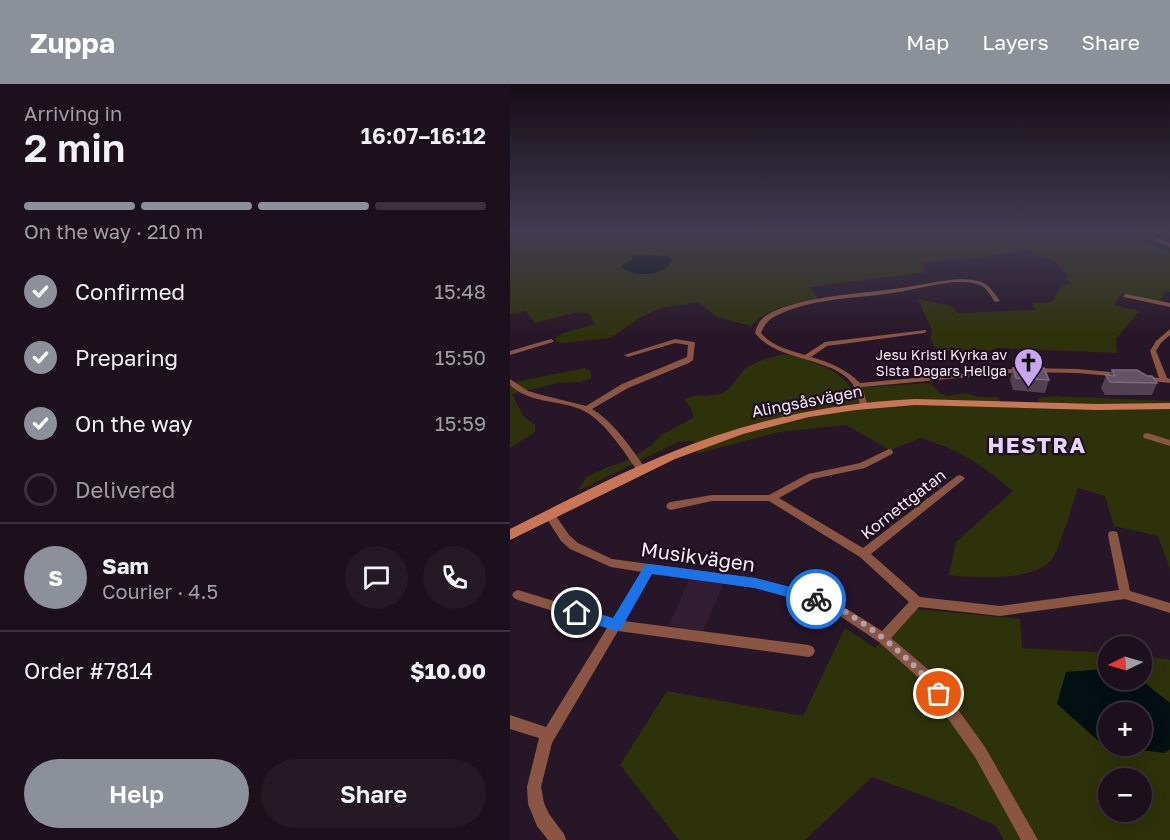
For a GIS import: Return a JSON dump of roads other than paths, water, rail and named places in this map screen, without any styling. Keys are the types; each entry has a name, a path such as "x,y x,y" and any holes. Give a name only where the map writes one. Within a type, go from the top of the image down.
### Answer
{"main road":[{"name":"Alingsåsvägen","path":"510,536 693,447 751,428 815,413 864,406 932,403 1055,407 1170,406"}],"street":[{"path":"864,406 858,385 834,367 765,342 759,336 758,328 774,314 810,302 930,285 976,282 987,287 997,301"},
{"path":"1126,296 1170,305"},
{"path":"806,357 825,344 924,331"},
{"path":"1167,380 1153,351 1158,342 1170,331"},
{"path":"587,408 625,386 686,361 690,358 692,343 687,340 675,341 628,355"},
{"path":"510,353 551,341"},
{"path":"858,385 1023,370 1077,371 1129,376"},
{"path":"1140,377 1167,380"},
{"path":"510,381 515,387 528,392 587,408 624,445 642,471"},
{"path":"1147,436 1170,443"},
{"path":"671,506 712,498 771,498 811,476 862,466 890,452"},
{"name":"Kornettgatan","path":"864,554 960,478"},
{"path":"771,498 864,554 917,602 1000,611 1125,594 1170,608"},
{"name":"Musikvägen","path":"550,516 574,546 611,562 755,583 828,602 883,638 925,675 980,752 1030,840"},
{"path":"1113,535 1125,594"},
{"path":"558,840 543,820 536,804 534,787 548,734 649,569"},
{"path":"518,595 616,625 809,651"},
{"path":"883,638 917,602"},
{"path":"510,722 548,734"}],"place":[{"name":"Jesu Kristi Kyrka av Sista Dagars Heliga","path":"1028,388"}],"district":[{"name":"HESTRA","path":"1037,444"}]}
